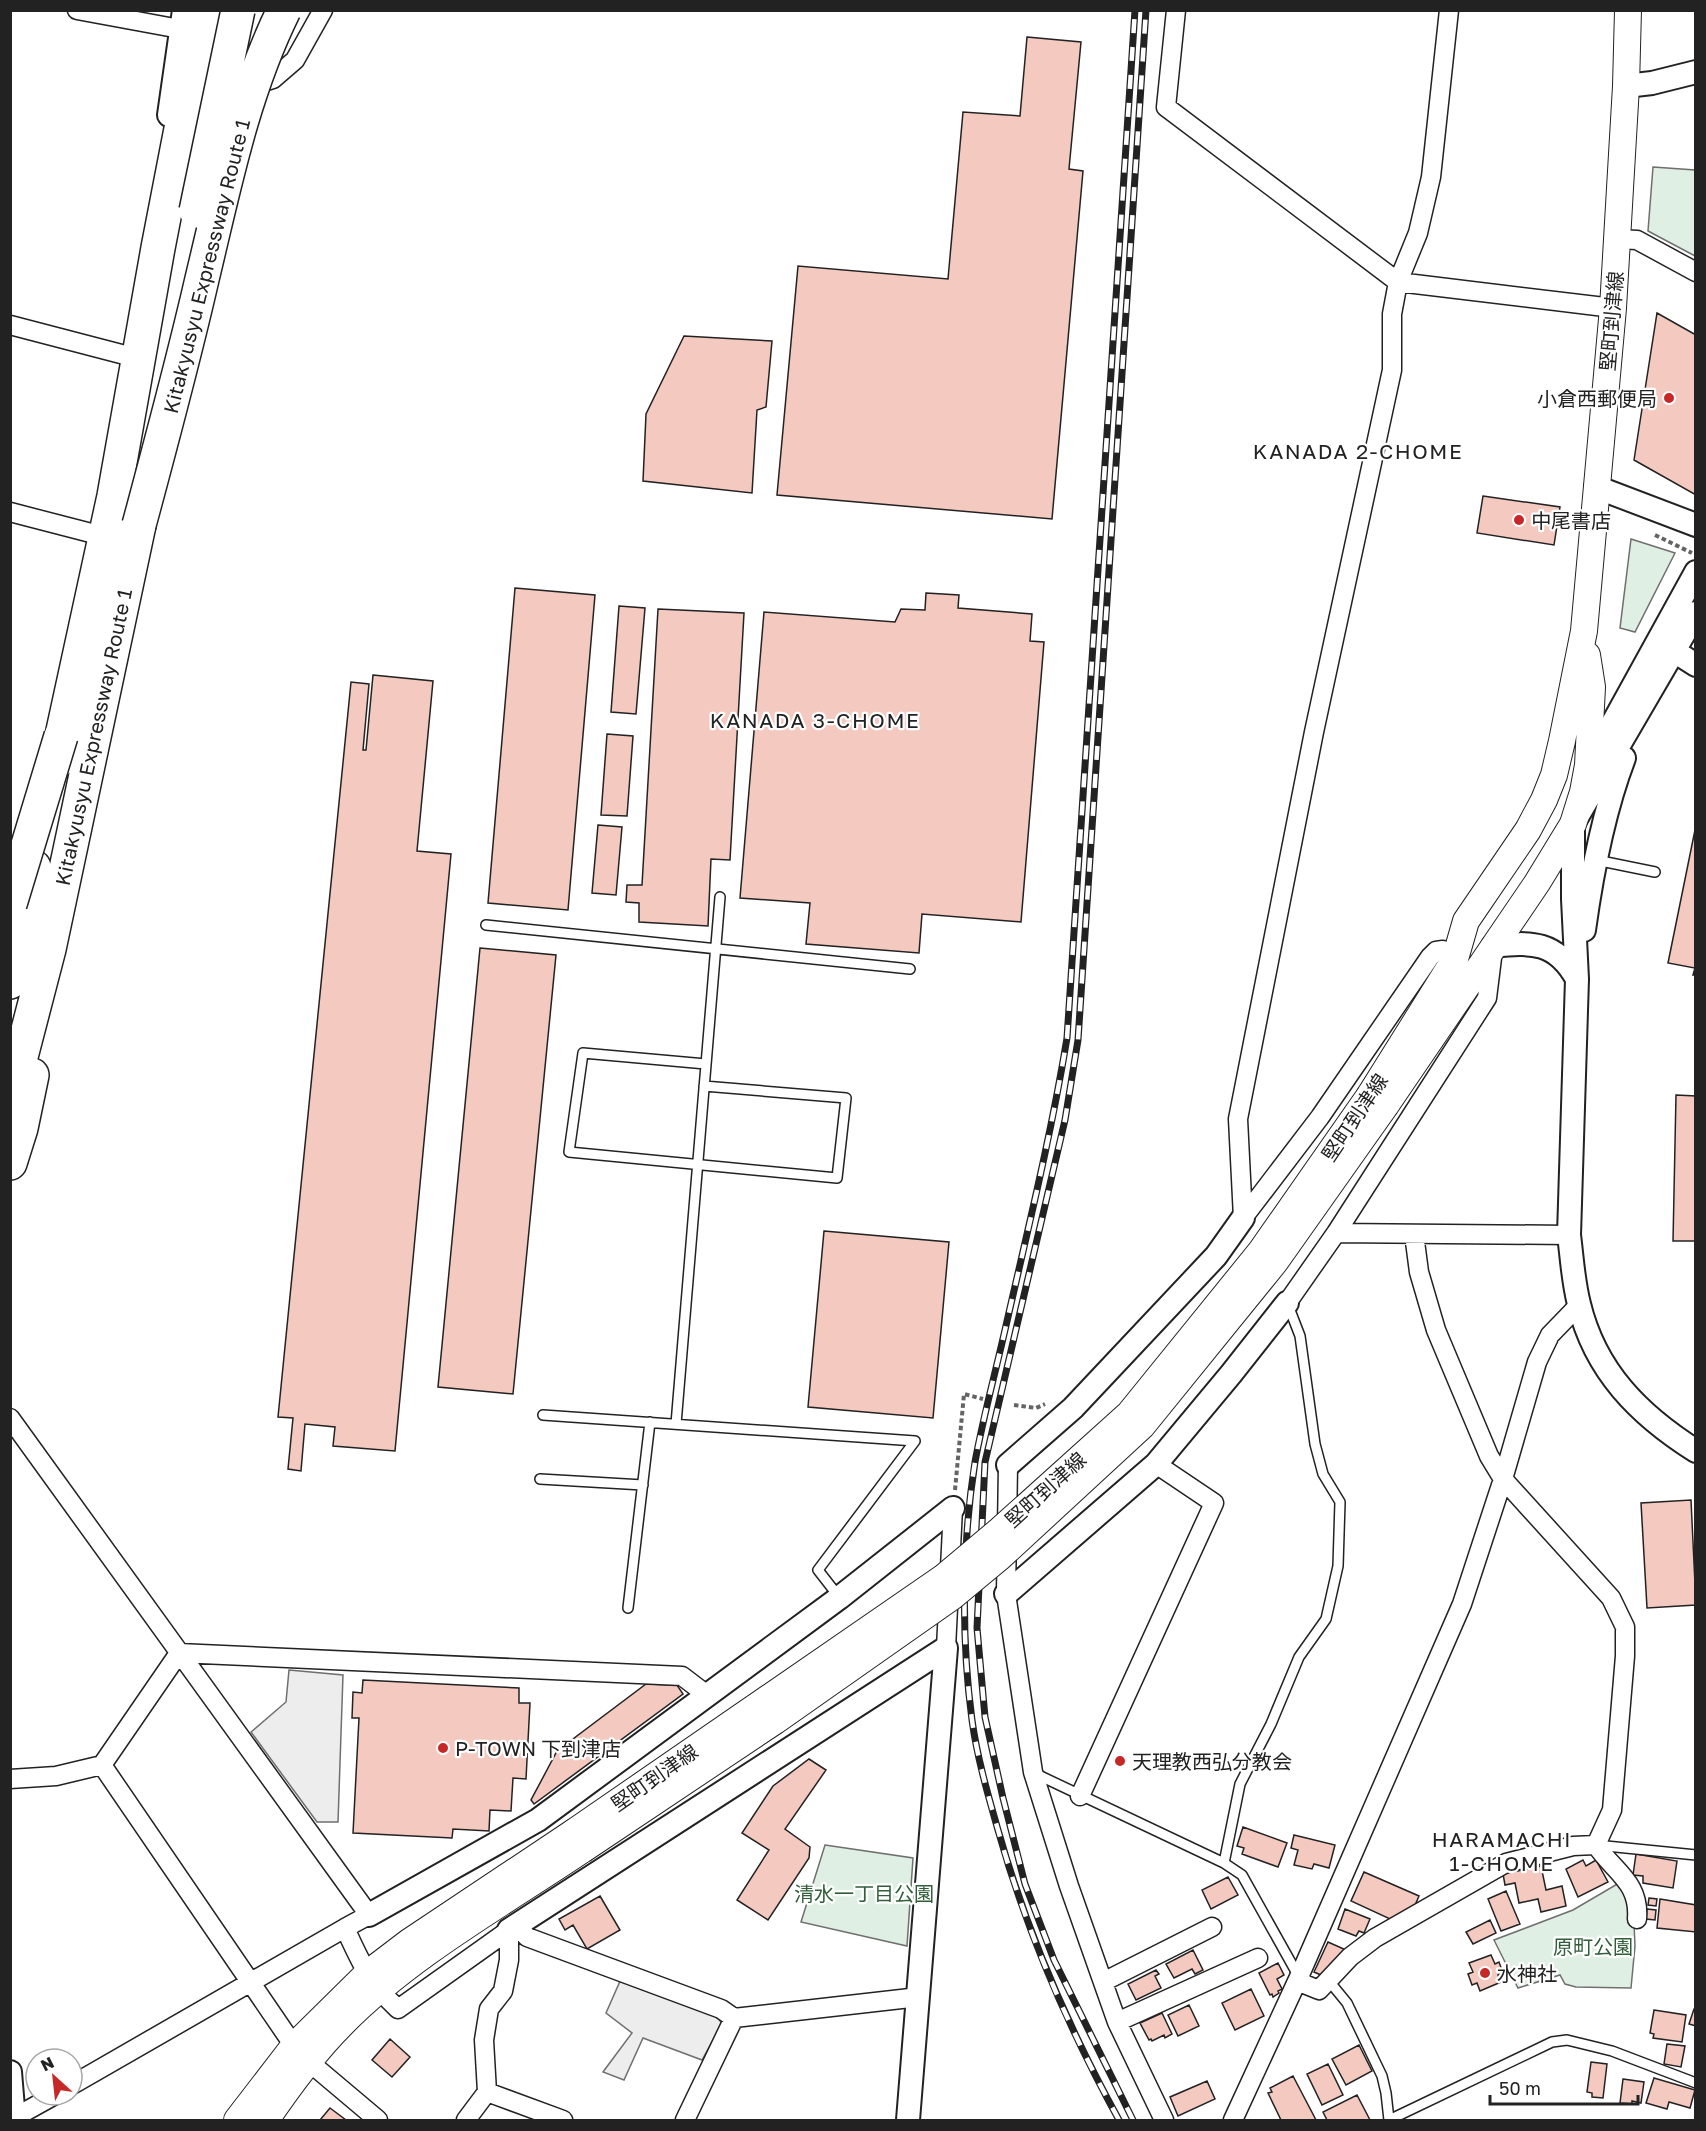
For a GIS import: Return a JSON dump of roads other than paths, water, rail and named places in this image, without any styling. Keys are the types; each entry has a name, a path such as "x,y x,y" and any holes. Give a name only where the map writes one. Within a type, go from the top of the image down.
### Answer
{"highway":[{"name":"Kitakyusyu Expressway Route 1","path":"61,736 114,496 214,88 237,10"},
{"name":"Kitakyusyu Expressway Route 1","path":"49,949 139,525 171,333 237,10"},
{"name":"Kitakyusyu Expressway Route 1","path":"139,525 190,331 236,140 255,77 284,10"},
{"name":"Kitakyusyu Expressway Route 1","path":"114,496 158,248 189,17"},
{"path":"10,904 61,736"},
{"path":"10,982 61,736"},
{"path":"10,1099 49,949"},
{"path":"10,1163 21,1128 39,1040 49,949"}],"main road":[{"name":"堅町到津線","path":"237,2121 372,1982 420,1958 578,1841 775,1720 953,1596 1000,1557 1142,1426 1275,1262 1378,1100 1455,958 1466,921 1528,830 1554,775 1574,689 1584,631 1613,308 1626,86 1628,10"},
{"name":"堅町到津線","path":"1378,1100 1537,883 1580,831 1588,765 1600,728 1584,631"},
{"path":"1574,689 1577,709 1600,728"},
{"path":"1544,835 1560,825 1580,831 1581,793 1574,689"},
{"path":"1455,958 1475,937 1544,835 1581,793 1588,765"},
{"name":"堅町到津線","path":"266,2121 301,2054"}],"street":[{"path":"10,917 92,533 189,17 77,10"},
{"path":"10,1061 26,1008 146,456 256,10"},
{"path":"238,90 273,79 295,60 323,10"},
{"path":"1176,10 1166,107 1398,282 1613,308"},
{"path":"1243,1218 1238,1119 1317,720 1392,370 1392,314 1398,282 1418,233 1431,177 1449,10"},
{"path":"1626,86 1652,83 1695,72"},
{"path":"1617,239 1637,240 1695,273"},
{"path":"10,325 125,355"},
{"path":"1596,487 1695,525"},
{"path":"10,512 92,533"},
{"path":"1600,728 1695,572"},
{"path":"1581,793 1643,705 1695,613"},
{"path":"1674,651 1695,665"},
{"path":"1600,728 1633,716 1643,705"},
{"path":"1577,979 1587,905 1614,784 1643,705"},
{"path":"1580,831 1587,905"},
{"path":"1580,831 1573,899 1577,979 1569,1236 1573,1273 1579,1305 1592,1342 1608,1371 1628,1398 1643,1413 1695,1451"},
{"path":"1006,1594 1156,1464 1287,1303 1336,1233 1487,998 1493,946 1532,944 1552,950 1564,960 1577,979"},
{"path":"1164,2121 1117,2022 1069,1886 1033,1772 1006,1594 1008,1465 1080,1401 1216,1256 1320,1117 1430,957 1436,951 1443,950 1455,958"},
{"path":"1336,1233 1569,1236"},
{"path":"1414,1234 1419,1272 1436,1330 1489,1456 1503,1479 1611,1598 1625,1627 1625,1656 1612,1810 1596,1845"},
{"path":"1233,2121 1299,1977 1462,1604 1538,1362 1550,1335 1579,1305"},
{"path":"10,1418 369,1915"},
{"path":"1080,1796 1214,1503 1156,1464"},
{"path":"84,2078 538,1820 839,1598 953,1508"},
{"path":"908,2121 946,1648 953,1508"},
{"path":"345,1928 372,1982 398,2008 513,1928 946,1648"},
{"path":"179,1653 682,1676 707,1695"},
{"path":"10,1779 56,1776 102,1765 179,1653"},
{"path":"102,1765 301,2054 378,2121"},
{"path":"1596,1845 1632,1888 1636,1898 1637,1919"},
{"path":"1299,1977 1304,1984 1319,1990 1350,1957 1375,1938 1506,1863 1573,1846 1596,1845"},
{"path":"1103,1982 1212,1927"},
{"path":"513,1928 528,1937 721,2009 734,2019 919,1997"},
{"path":"466,2121 487,2092 484,2040 489,2009 503,1991 513,1928"},
{"path":"1117,2022 1257,1958"},
{"path":"685,2121 734,2019"},
{"path":"10,2072 14,2100 12,2119"},
{"path":"487,2092 562,2121"},
{"path":"12,2119 34,2107"}],"lane":[{"path":"1596,860 1655,872"},
{"path":"676,1424 720,897"},
{"path":"486,925 910,969"},
{"path":"704,1086 846,1098 837,1178 569,1152 583,1053 706,1064"},
{"path":"1224,1863 1240,1784 1271,1724 1299,1656 1326,1619 1338,1566 1340,1502 1323,1474 1315,1444 1300,1336 1287,1303"},
{"path":"543,1415 915,1441 818,1570 839,1598"},
{"path":"628,1608 650,1422"},
{"path":"540,1479 643,1485"},
{"path":"1033,1772 1224,1863 1242,1875 1299,1977"},
{"path":"1596,1845 1695,1855"},
{"path":"1329,1981 1347,2002 1382,2076 1389,2121 1552,2042 1567,2040 1612,2051 1695,2083"}],"railway":[{"path":"1119,2120 1050,1979 1009,1868 987,1790 972,1720 966,1657 964,1591 965,1558 975,1462 1054,1111 1067,1038 1135,10"},
{"path":"1133,2120 1054,1960 1025,1884 985,1717 977,1628 985,1462 1065,1120 1078,1040 1146,10"}],"place":[{"name":"小倉西郵便局","path":"1669,398"},
{"name":"中尾書店","path":"1519,520"},
{"name":"P-TOWN 下到津店","path":"443,1748"},
{"name":"天理教西弘分教会","path":"1120,1761"},
{"name":"水神社","path":"1485,1973"}],"district":[{"name":"KANADA 2-CHOME","path":"1358,451"},
{"name":"KANADA 3-CHOME","path":"815,720"},
{"name":"HARAMACHI 1-CHOME","path":"1502,1851"}],"park label":[{"name":"清水一丁目公園","path":"864,1893"},
{"name":"原町公園","path":"1593,1946"}]}
